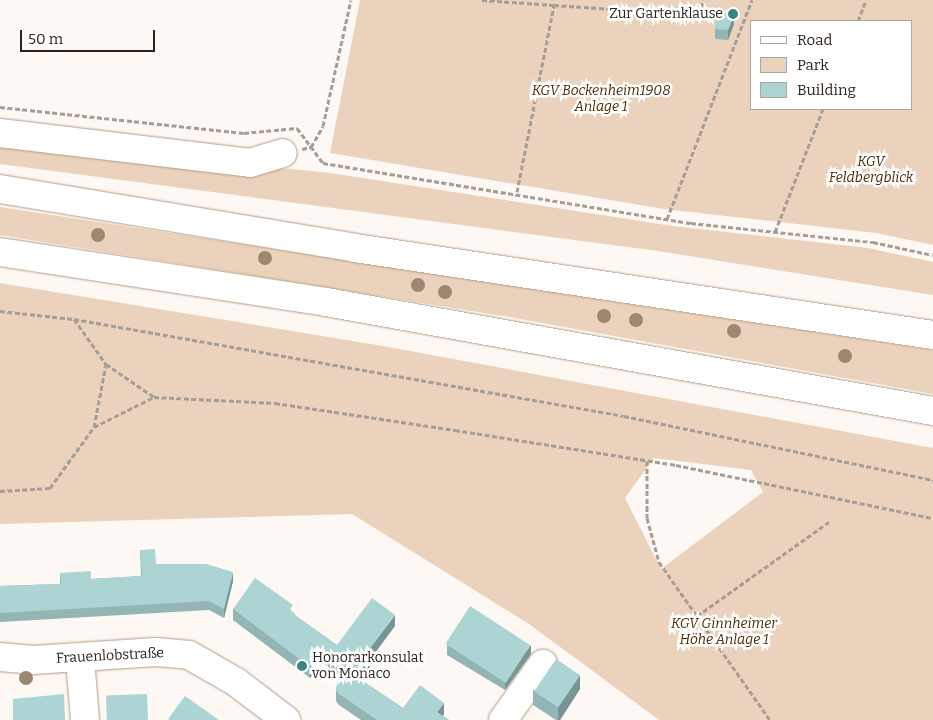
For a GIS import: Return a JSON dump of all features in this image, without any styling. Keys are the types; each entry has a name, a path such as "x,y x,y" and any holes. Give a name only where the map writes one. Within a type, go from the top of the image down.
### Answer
{"main road":[{"path":"0,133 250,163 282,153"},
{"path":"0,189 384,253 933,335"},
{"path":"0,252 346,306 933,411"},
{"name":"Frauenlobstraße","path":"0,657 33,660 80,659 156,652 189,655 236,682 286,720"},
{"path":"80,659 85,720"},
{"name":"Frauenlobstraße","path":"0,669 33,660"},
{"path":"503,720 544,664"}],"path":[{"path":"282,153 311,147 323,126 351,0"},
{"path":"482,0 701,15 703,0"},
{"path":"569,6 570,0"},
{"path":"667,219 752,0"},
{"path":"858,20 866,0"},
{"path":"518,192 554,5"},
{"path":"0,107 244,133 297,128 323,163 518,192 667,219 873,242 933,255"},
{"path":"775,232 823,110"},
{"path":"0,311 74,319 624,416 933,480"},
{"path":"74,319 106,364 154,396 275,403 647,461 933,518"},
{"path":"0,491 50,488 57,484 94,427 106,364"},
{"path":"94,427 154,396"},
{"path":"647,461 647,518 659,562 770,720"},
{"path":"697,616 829,522"}],"green space":[{"name":"KGV Bockenheim1908 Anlage 1","path":"360,0 933,0 933,245 876,233 664,209 330,153"},
{"path":"0,139 330,173 673,226 868,248 933,262 933,295 658,251 0,164"},
{"path":"0,207 933,350 933,394 509,317 0,235"},
{"name":"KGV Ginnheimer Höhe Anlage 1","path":"0,283 383,346 933,448 933,720 659,720 529,624 352,514 0,524","holes":["654,458 751,470 763,492 661,569 625,498"]}],"building":[{"path":"715,12 734,15 728,30 715,29"},
{"path":"155,549 156,564 206,564 233,572 224,609 209,601 0,613 0,586 61,584 60,573 91,571 91,579 142,576 140,550"},
{"path":"255,578 293,605 290,609 296,616 337,645 372,598 395,615 366,654 371,661 354,675 403,708 420,685 444,703 437,712 449,720 377,720 339,694 336,690 341,665 322,651 310,667 233,609"},
{"path":"470,606 530,645 506,683 445,644"},
{"path":"556,659 580,675 558,708 534,691"},
{"path":"64,694 65,720 13,720 13,699"},
{"path":"147,694 148,720 107,720 106,695"},
{"path":"185,696 219,720 168,719"}],"place":[{"name":"Zur Gartenklause","path":"733,14"},
{"name":"Honorarkonsulat von Monaco","path":"302,666"}],"park label":[{"name":"KGV Feldbergblick","path":"871,170"}]}
